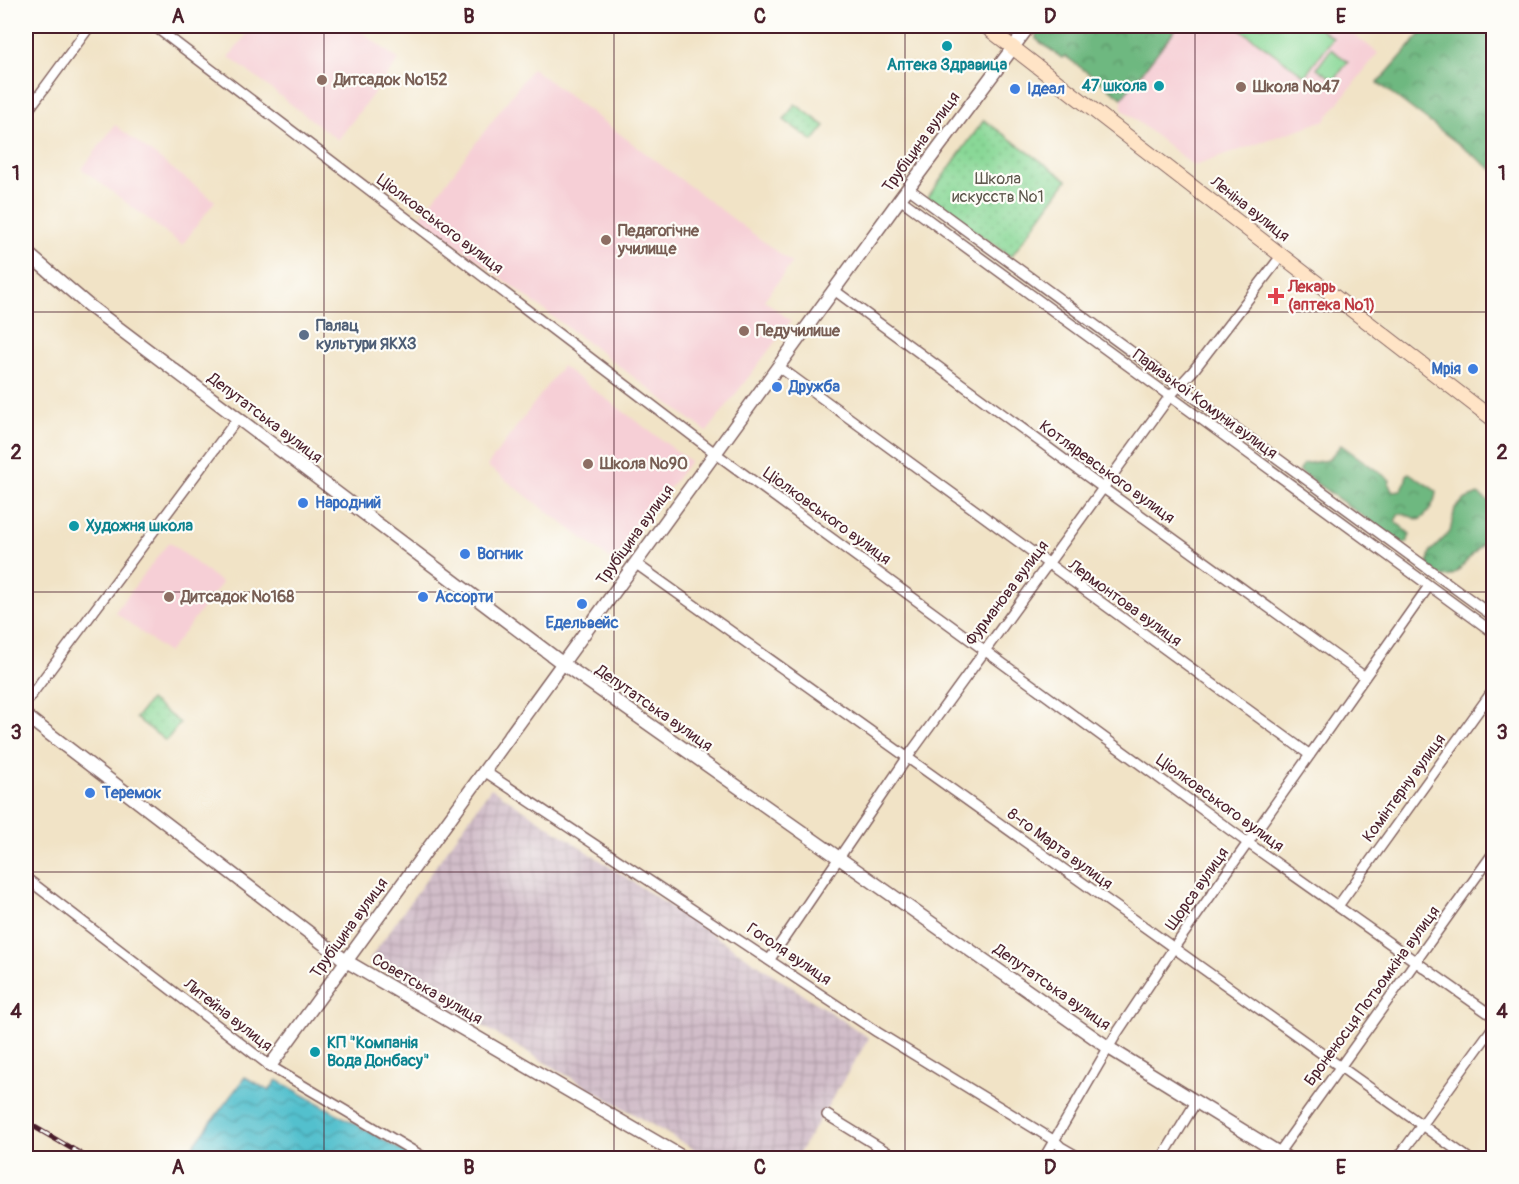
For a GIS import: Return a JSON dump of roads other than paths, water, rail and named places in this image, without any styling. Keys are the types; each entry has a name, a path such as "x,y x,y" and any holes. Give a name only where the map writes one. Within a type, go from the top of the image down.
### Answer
{"main road":[{"name":"Леніна вулиця","path":"986,26 1494,420"}],"street":[{"path":"26,113 90,26"},
{"name":"Ціолковського вулиця","path":"154,26 715,453 1248,843 1494,1017"},
{"name":"Трубіцина вулиця","path":"270,1066 778,366 1029,26"},
{"name":"Паризької Комуни вулиця","path":"908,188 1494,617"},
{"name":"Паризької Комуни вулиця","path":"900,199 1494,633"},
{"name":"Депутатська вулиця","path":"26,252 88,304 562,663 1109,1048 1280,1157"},
{"name":"Фурманова вулиця","path":"770,959 984,649 1170,396 1193,371 1282,255"},
{"name":"Котляревського вулиця","path":"834,290 1365,677"},
{"name":"Лермонтова вулиця","path":"778,366 1047,565 1310,755"},
{"path":"26,702 238,418"},
{"name":"8-го Марта вулиця","path":"635,563 1468,1158"},
{"name":"Щорса вулиця","path":"1044,1158 1109,1048 1173,949 1429,586"},
{"name":"Комінтерну вулиця","path":"1338,906 1494,689"},
{"name":"Советська вулиця","path":"26,716 345,961 684,1158"},
{"name":"Гоголя вулиця","path":"484,771 877,1032 1080,1158"},
{"name":"Броненосця Потьомкіна вулиця","path":"1280,1157 1340,1067 1494,852"},
{"name":"Литейна вулиця","path":"26,878 270,1066 425,1158"},
{"path":"1398,1158 1494,1026"},
{"path":"1162,1158 1196,1102"},
{"path":"827,1115 897,1158"}],"water":[{"path":"245,1077 269,1091 277,1080 416,1158 184,1158"}],"railway":[{"path":"26,1122 88,1158"}],"place":[{"name":"Аптека Здравица","path":"947,46"},
{"name":"Дитсадок №152","path":"322,80"},
{"name":"47 школа","path":"1159,86"},
{"name":"Школа №47","path":"1241,87"},
{"name":"Ідеал","path":"1015,89"},
{"name":"Педагогічне училище","path":"606,240"},
{"name":"Лекарь (аптека №1)","path":"1276,296"},
{"name":"Педучилише","path":"744,331"},
{"name":"Палац культури ЯКХЗ","path":"304,335"},
{"name":"Мрія","path":"1473,369"},
{"name":"Дружба","path":"777,387"},
{"name":"Школа №90","path":"588,464"},
{"name":"Народний","path":"303,503"},
{"name":"Художня школа","path":"74,526"},
{"name":"Вогник","path":"465,554"},
{"name":"Дитсадок №168","path":"169,597"},
{"name":"Ассорти","path":"423,597"},
{"name":"Едельвейс","path":"582,604"},
{"name":"Теремок","path":"90,793"},
{"name":"КП \"Компанія Вода Донбасу\"","path":"315,1052"}],"park label":[{"name":"Школа искусств №1","path":"998,188"}]}
